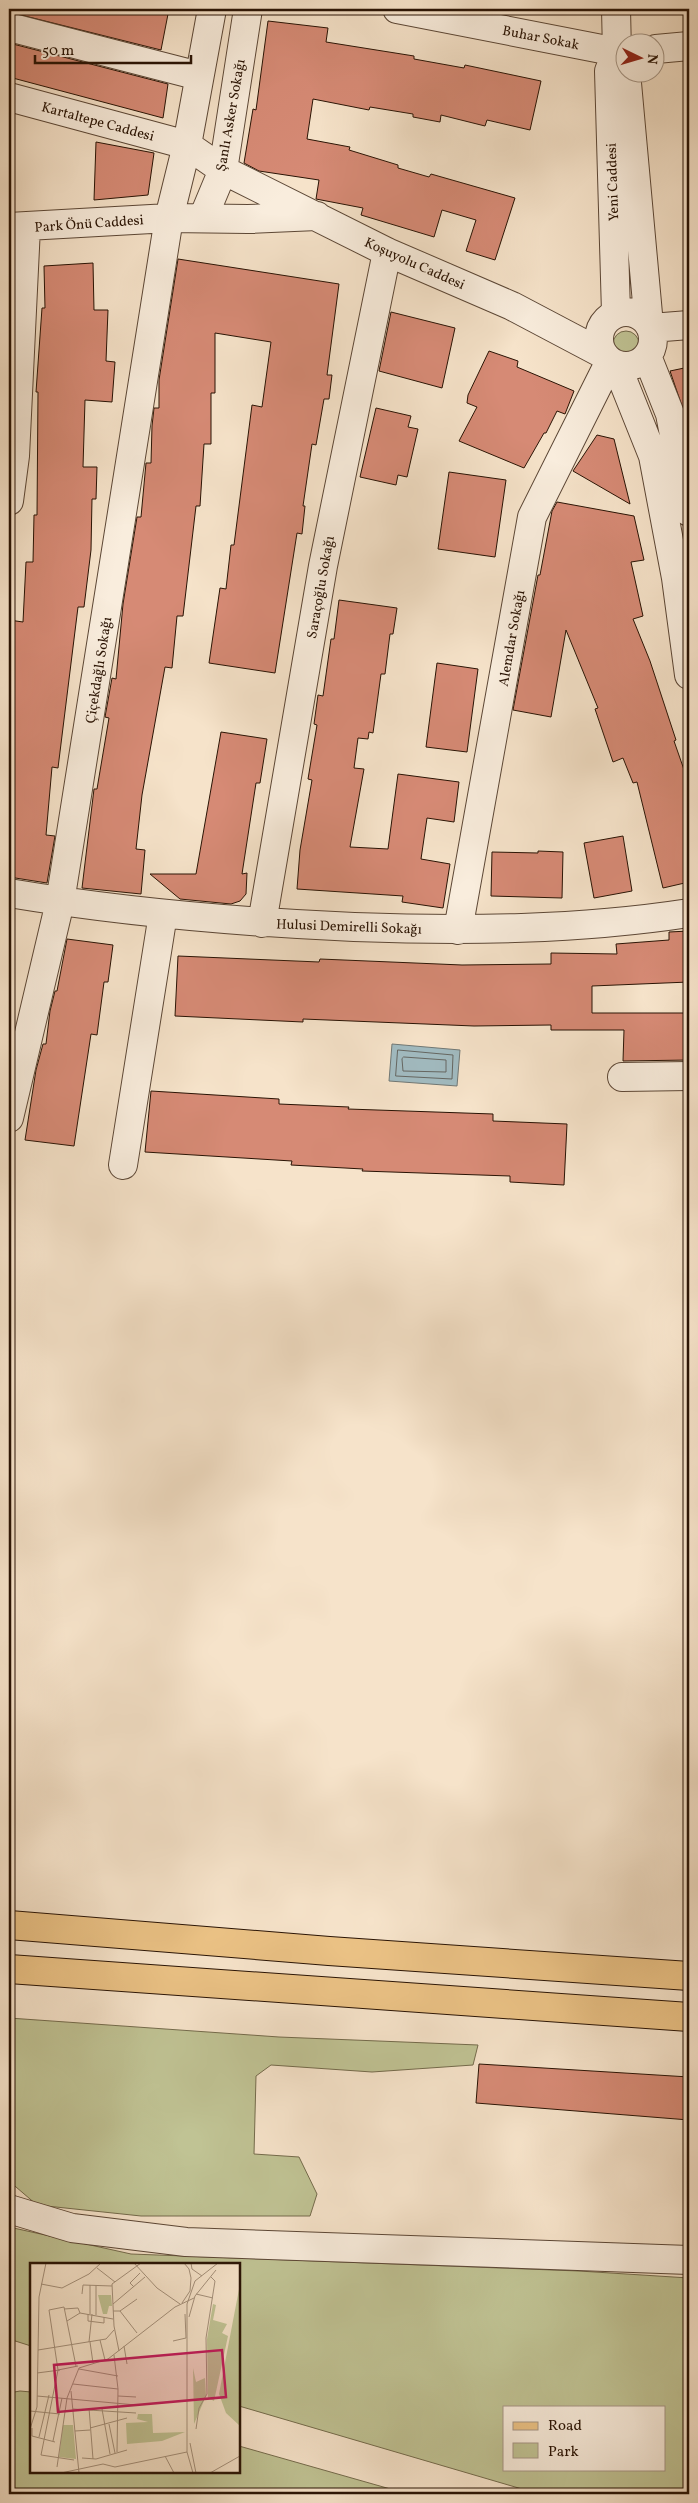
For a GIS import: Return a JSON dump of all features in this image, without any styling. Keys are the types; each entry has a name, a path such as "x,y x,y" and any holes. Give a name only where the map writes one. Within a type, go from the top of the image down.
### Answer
{"main road":[{"path":"9,1925 329,1951 689,1976"},
{"path":"9,1969 689,2017"}],"street":[{"path":"212,9 187,146 169,218 248,220 319,216"},
{"name":"Şanlı Asker Sokağı","path":"203,218 223,170 248,9"},
{"name":"Buhar Sokak","path":"397,9 616,60"},
{"name":"Yeni Caddesi","path":"616,9 619,32"},
{"path":"9,28 199,76"},
{"path":"666,48 689,46"},
{"name":"Yeni Caddesi","path":"609,345 609,71 616,66"},
{"name":"Yeni Caddesi","path":"625,82 652,347 647,356"},
{"name":"Kartaltepe Caddesi","path":"9,97 187,146"},
{"name":"Koşuyolu Caddesi","path":"187,146 223,170 319,216 387,252 512,306 609,345 629,311 638,314 650,327"},
{"name":"Park Önü Caddesi","path":"18,227 169,218"},
{"name":"Çiçekdağlı Sokağı","path":"9,1118 60,902 169,218"},
{"path":"9,501 12,456 18,227"},
{"name":"Saraçoğlu Sokağı","path":"262,923 323,566 387,252"},
{"path":"650,327 689,325"},
{"path":"609,345 631,366 647,356 670,414 689,512"},
{"path":"609,345 653,456 683,576 689,675"},
{"name":"Alemdar Sokağı","path":"458,930 532,517 609,345"},
{"name":"Hulusi Demirelli Sokağı","path":"9,893 60,902 262,923 458,930 634,921 689,913"},
{"path":"123,1164 163,914"},
{"path":"622,1077 689,1076"},
{"path":"9,2209 72,2228 186,2242 689,2260"}],"green space":[{"path":"626,331 635,335 639,344 635,353 626,357 617,353 613,344 617,335"},
{"path":"9,2018 279,2037 478,2045 473,2065 372,2072 271,2065 256,2076 254,2154 299,2157 317,2194 310,2216 141,2216 37,2205 9,2181"},
{"path":"9,2227 131,2254 579,2271 689,2278 689,2494 539,2494 240,2406 240,2263 30,2263 30,2346 9,2339"},
{"path":"30,2392 30,2473 240,2473 240,2446 408,2494 9,2494 9,2393"}],"water":[{"path":"392,1044 460,1050 457,1086 389,1081"}],"building":[{"path":"9,9 169,9 161,50 9,12"},
{"path":"268,21 328,28 326,42 414,56 414,59 464,68 465,65 541,81 530,130 487,120 485,126 441,115 440,122 413,117 413,114 370,107 369,110 313,99 307,139 350,147 349,150 398,165 398,168 429,177 431,174 515,198 495,260 466,251 476,220 442,210 434,237 361,215 363,208 316,199 319,180 259,171 244,163 253,109 256,110"},
{"path":"9,43 168,84 163,118 9,77"},
{"path":"96,142 154,153 148,195 94,200"},
{"path":"178,259 339,284 327,375 332,375 329,399 324,399 316,445 312,444 303,506 305,506 302,534 297,533 275,673 209,663 220,588 226,589 231,545 234,545 252,405 262,407 271,342 215,333 215,393 211,393 211,444 204,444 200,506 196,506 183,616 177,616 172,668 165,667 142,795 136,849 145,850 141,894 82,888 94,789 97,789 109,718 105,717 112,678 116,679 123,604 137,517 141,517 146,463 151,463 154,408 159,408 159,380"},
{"path":"93,263 94,310 108,310 106,361 115,362 112,402 85,400 83,467 97,467 96,499 92,499 91,550 84,607 78,607 58,768 52,767 46,835 55,836 47,883 9,877 9,620 23,622 26,562 33,562 34,515 37,515 38,392 36,392 42,308 45,308 44,266"},
{"path":"391,312 455,328 442,388 379,371"},
{"path":"489,351 518,361 517,367 574,391 565,414 557,411 546,433 544,433 524,468 459,441 477,407 467,403 468,395"},
{"path":"689,367 689,421 687,421 670,371"},
{"path":"376,408 411,416 408,427 418,429 407,477 398,475 396,485 360,477"},
{"path":"597,435 614,439 630,504 573,471"},
{"path":"449,472 506,480 495,557 438,549"},
{"path":"557,502 634,516 644,560 631,562 643,616 633,619 650,661 689,784 689,882 663,888 637,782 633,783 623,758 613,762 595,709 598,708 566,630 551,717 513,710 538,575 540,575 552,511"},
{"path":"339,600 397,608 393,634 390,634 385,674 381,674 373,733 369,732 368,739 358,738 354,768 364,769 350,847 388,849 398,774 459,782 454,822 427,818 421,859 450,864 443,908 402,902 403,896 297,889 300,850 312,780 308,779 317,725 314,724 318,695 323,696"},
{"path":"437,663 478,669 467,752 426,747"},
{"path":"221,732 267,739 260,783 256,783 242,874 247,873 246,894 240,901 231,904 180,899 150,874 196,874"},
{"path":"623,836 632,891 594,898 584,843"},
{"path":"538,851 563,852 562,898 491,896 492,852 538,853"},
{"path":"689,931 689,982 592,986 592,1013 689,1013 689,1060 623,1061 624,1030 551,1030 551,1025 474,1026 303,1019 303,1022 175,1016 178,956 319,962 320,959 462,965 551,964 551,953 617,954 616,944 669,940 669,932"},
{"path":"67,939 113,945 108,982 104,982 97,1035 91,1034 74,1146 25,1140 36,1070 43,1044 46,1044 50,1011 55,991 57,991"},
{"path":"151,1091 279,1099 279,1104 349,1107 348,1109 493,1114 493,1121 567,1124 564,1185 510,1182 510,1176 362,1171 363,1169 291,1165 292,1161 145,1152"},
{"path":"479,2064 689,2077 689,2120 476,2103"}]}
